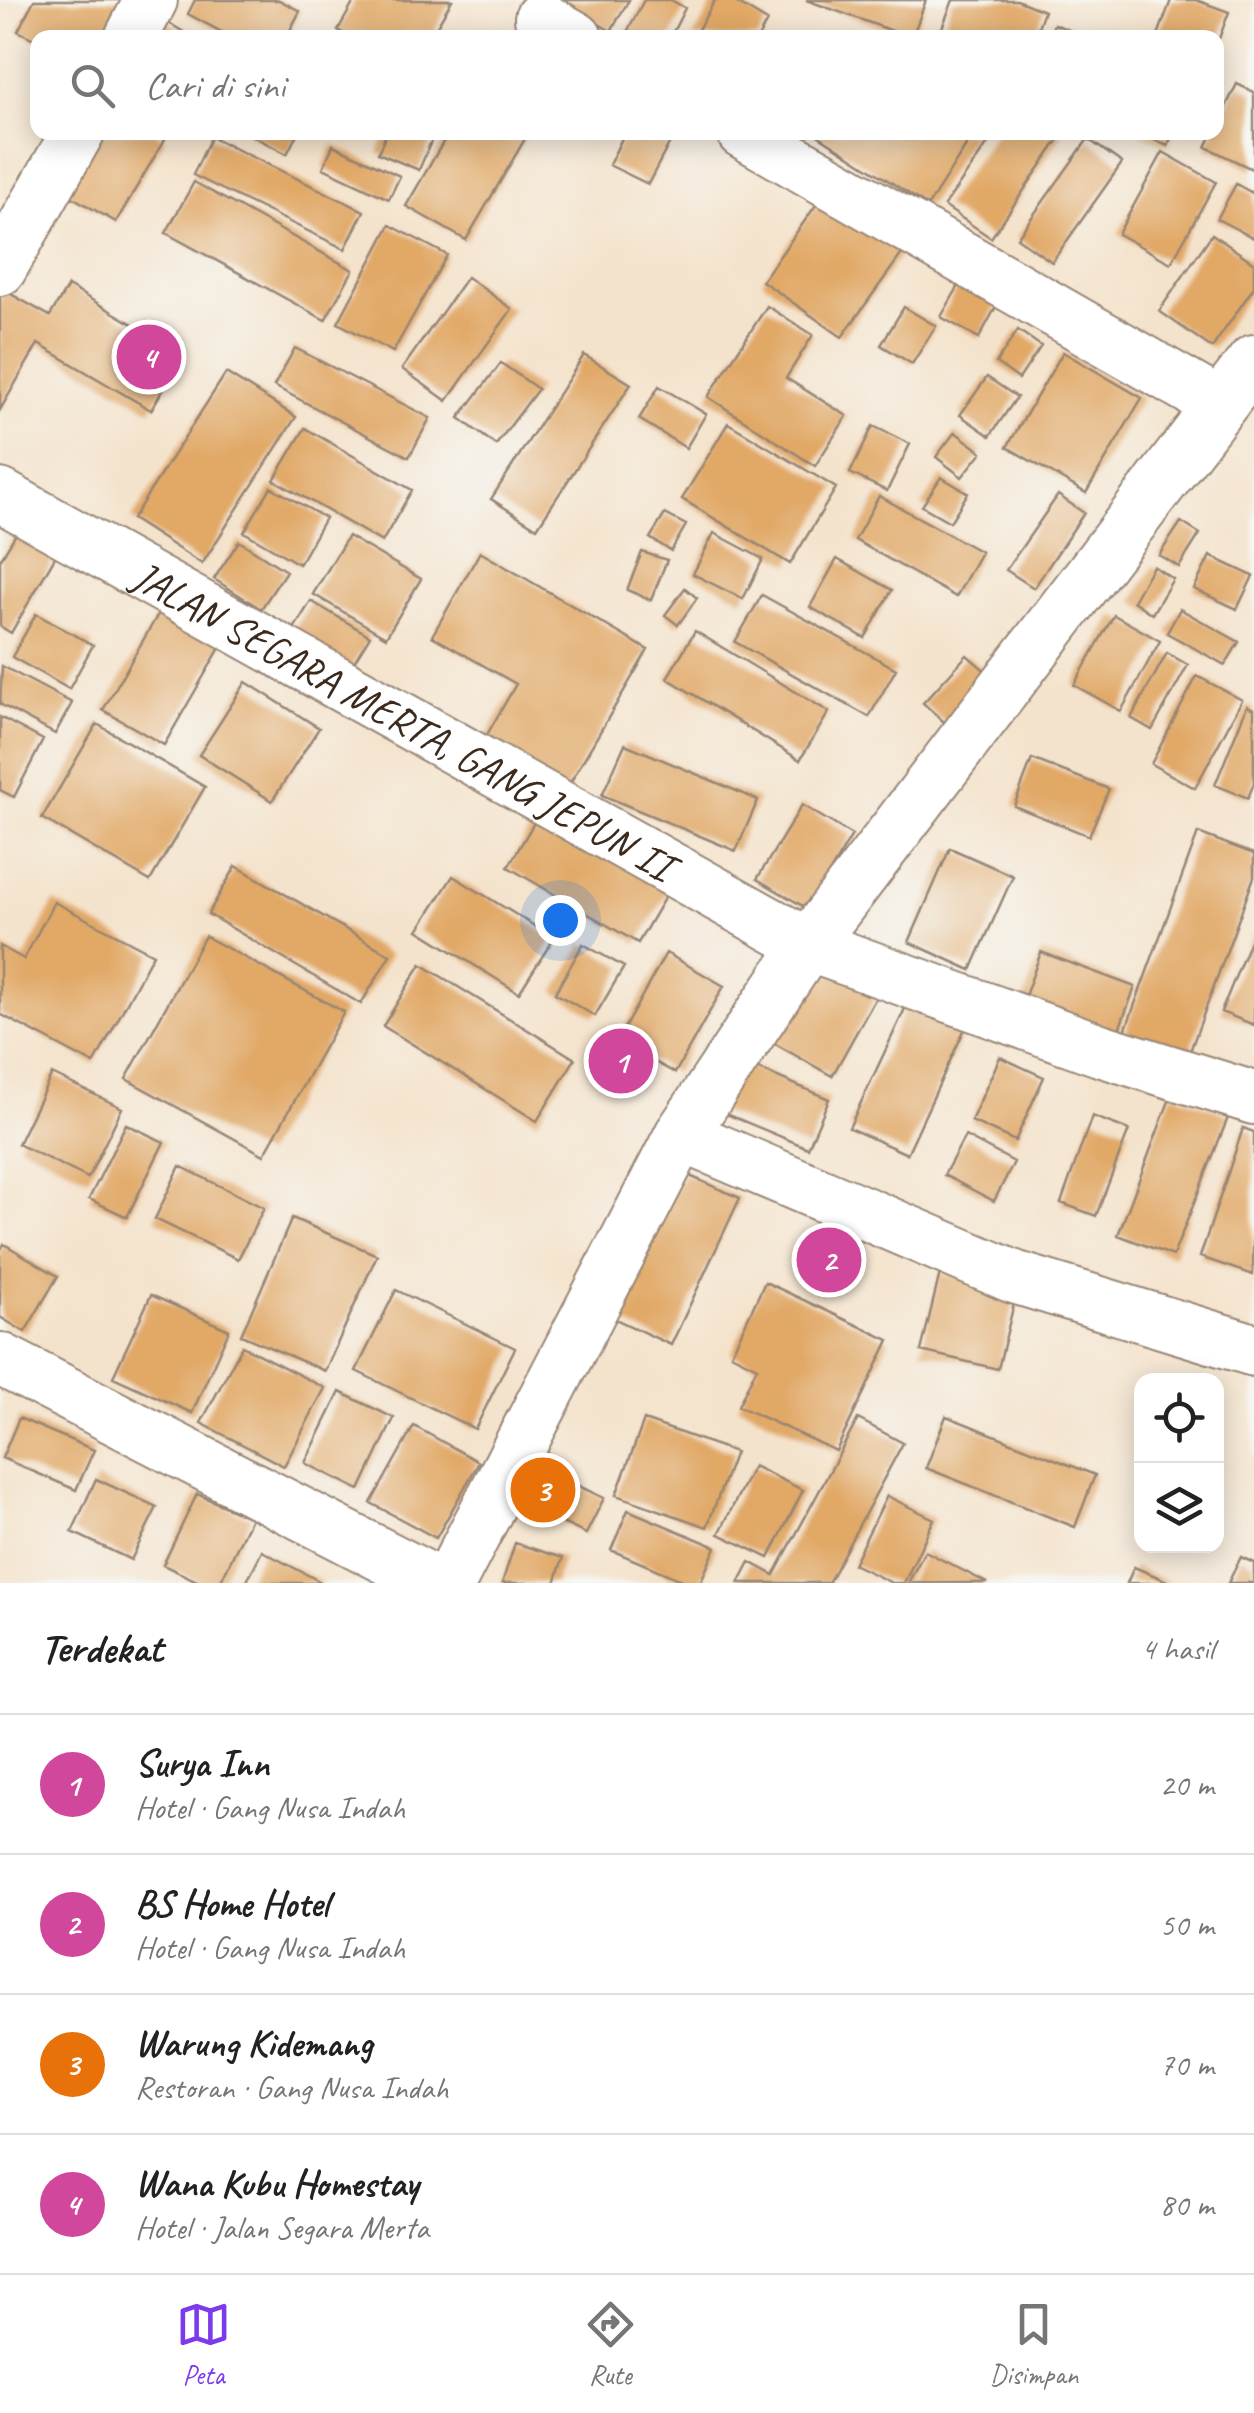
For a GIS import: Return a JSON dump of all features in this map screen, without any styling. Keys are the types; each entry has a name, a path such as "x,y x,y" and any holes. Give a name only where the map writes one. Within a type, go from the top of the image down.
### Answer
{"street":[{"path":"135,30 151,0"},
{"path":"0,269 73,140"},
{"path":"757,140 1220,405"},
{"path":"450,1583 680,1135 808,945 1254,362"},
{"name":"JALAN SEGARA MERTA, GANG JEPUN II","path":"0,495 808,945 1100,1050 1254,1098"},
{"path":"680,1135 1014,1277 1254,1350"},
{"path":"0,1359 436,1583"}],"building":[{"path":"34,0 124,0 109,30 30,30 30,37 18,31"},
{"path":"195,0 279,0 300,11 290,30 218,30 188,14"},
{"path":"355,0 452,0 435,30 338,30"},
{"path":"557,0 629,0 609,30"},
{"path":"644,0 671,0 685,8 674,30 628,30"},
{"path":"715,0 732,0 767,21 762,30 698,30"},
{"path":"806,0 926,0 915,30 890,30"},
{"path":"953,0 1017,0 1044,11 1037,30 941,30"},
{"path":"1171,0 1196,0 1229,12 1222,30 1160,30"},
{"path":"155,15 180,30 147,30"},
{"path":"1237,84 1254,92 1254,170 1206,147 1209,140 1224,140 1224,110"},
{"path":"89,140 164,140 116,222 60,190"},
{"path":"210,140 217,140 364,211 345,249 193,175"},
{"path":"260,140 294,140 287,154"},
{"path":"384,140 432,140 419,170 378,153"},
{"path":"444,140 524,140 466,240 406,206"},
{"path":"621,140 671,140 648,184 609,165"},
{"path":"825,140 970,140 928,206"},
{"path":"990,140 1058,140 991,238 944,206"},
{"path":"1087,140 1122,163 1052,262 1017,238"},
{"path":"333,145 400,176 389,199 323,168"},
{"path":"1163,152 1216,182 1171,263 1118,234"},
{"path":"194,182 353,270 325,320 166,233"},
{"path":"1236,184 1254,194 1254,238 1217,219"},
{"path":"826,191 906,248 842,337 762,281"},
{"path":"390,225 447,255 393,352 338,323"},
{"path":"1212,234 1254,263 1254,287 1212,348 1159,311"},
{"path":"467,277 512,309 447,401 402,369"},
{"path":"961,282 998,303 979,338 941,317"},
{"path":"68,286 184,354 151,410 38,344 0,410 0,288 50,316"},
{"path":"767,306 813,335 786,378 847,416 815,466 708,397"},
{"path":"904,307 936,326 912,364 881,345"},
{"path":"1018,330 1041,346 1019,379 996,363"},
{"path":"295,348 430,418 409,457 274,386"},
{"path":"1063,352 1142,398 1086,493 1007,447"},
{"path":"584,355 631,384 537,528 491,499"},
{"path":"501,363 538,389 496,445 459,418"},
{"path":"226,373 296,417 202,564 132,519"},
{"path":"987,377 1017,397 990,436 960,415"},
{"path":"659,386 706,414 686,448 639,419"},
{"path":"728,423 836,488 790,564 682,499"},
{"path":"873,426 910,444 887,491 850,473"},
{"path":"305,428 412,490 382,542 274,480"},
{"path":"955,432 982,452 962,477 936,457"},
{"path":"941,477 968,493 950,522 922,506"},
{"path":"271,487 325,518 299,564 244,532"},
{"path":"1058,495 1084,513 1034,588 1006,570"},
{"path":"879,496 981,552 956,597 855,540"},
{"path":"665,514 686,525 671,551 650,538"},
{"path":"1181,522 1200,534 1179,567 1159,555"},
{"path":"20,527 59,550 11,633 0,626 0,560"},
{"path":"714,533 763,559 743,599 693,574"},
{"path":"348,536 421,579 386,637 313,594"},
{"path":"239,541 286,571 261,609 214,579"},
{"path":"480,552 648,650 563,795 480,747 516,684 432,636"},
{"path":"642,552 667,560 651,600 627,590"},
{"path":"1210,556 1253,576 1237,609 1194,589"},
{"path":"837,559 892,590 865,638 810,607"},
{"path":"1153,566 1173,579 1152,614 1133,601"},
{"path":"685,588 697,598 678,625 665,615"},
{"path":"762,595 896,669 869,717 735,642"},
{"path":"311,601 370,636 346,675 287,640"},
{"path":"164,604 225,639 164,745 103,710"},
{"path":"1180,609 1239,642 1225,665 1167,633"},
{"path":"36,614 93,645 69,689 12,657"},
{"path":"1114,615 1160,641 1121,711 1074,685"},
{"path":"695,631 829,712 800,760 667,678"},
{"path":"1167,653 1188,665 1152,730 1131,718"},
{"path":"967,655 989,674 945,723 923,703"},
{"path":"2,666 72,703 55,734 0,704"},
{"path":"1197,676 1242,700 1195,788 1151,764"},
{"path":"246,682 319,728 272,801 199,755"},
{"path":"1247,706 1254,709 1254,783 1248,798 1215,785"},
{"path":"0,717 43,740 14,797 0,790"},
{"path":"97,724 205,787 150,881 42,818"},
{"path":"625,744 758,800 736,851 602,795"},
{"path":"1032,759 1109,789 1089,836 1014,806"},
{"path":"802,805 852,835 808,909 757,879"},
{"path":"539,814 669,890 638,943 508,867"},
{"path":"1198,833 1254,854 1254,877 1185,1065 1121,1042"},
{"path":"950,848 1013,876 971,970 909,942"},
{"path":"236,866 390,955 361,1004 208,914"},
{"path":"453,876 554,938 519,993 418,930"},
{"path":"54,902 153,954 94,1064 0,1014 0,946 24,959"},
{"path":"1254,931 1254,1025 1221,1012"},
{"path":"205,936 344,1012 264,1155 126,1079"},
{"path":"583,944 624,967 595,1016 555,993"},
{"path":"823,952 883,985 832,1076 772,1042"},
{"path":"1041,952 1135,987 1115,1040 1022,1004"},
{"path":"666,953 724,986 675,1073 617,1041"},
{"path":"421,964 575,1059 537,1121 383,1026"},
{"path":"910,998 967,1024 907,1154 849,1128"},
{"path":"1000,1057 1044,1077 1015,1141 971,1121"},
{"path":"733,1058 829,1099 808,1148 712,1108"},
{"path":"52,1074 122,1108 88,1178 18,1144"},
{"path":"1172,1093 1229,1115 1173,1256 1118,1235"},
{"path":"1092,1116 1129,1130 1096,1216 1061,1203"},
{"path":"126,1124 164,1142 127,1217 89,1199"},
{"path":"1243,1128 1254,1132 1253,1275 1200,1257"},
{"path":"965,1136 1014,1162 994,1201 944,1175"},
{"path":"180,1166 264,1208 238,1259 155,1219"},
{"path":"683,1173 740,1198 671,1345 615,1319"},
{"path":"292,1218 377,1255 325,1371 241,1335"},
{"path":"4,1244 58,1276 25,1332 0,1317 0,1251"},
{"path":"940,1273 1017,1291 998,1369 921,1351"},
{"path":"765,1282 889,1340 836,1451 738,1406 757,1367 731,1354"},
{"path":"396,1290 515,1348 475,1429 356,1371"},
{"path":"151,1295 229,1330 192,1413 113,1377"},
{"path":"242,1346 325,1388 284,1466 201,1423"},
{"path":"340,1392 394,1418 360,1490 305,1463"},
{"path":"946,1416 1095,1475 1075,1527 926,1468"},
{"path":"19,1418 94,1450 76,1490 2,1458"},
{"path":"858,1419 903,1443 828,1583 739,1583 750,1562 774,1575"},
{"path":"644,1420 735,1452 707,1527 616,1495"},
{"path":"414,1426 479,1462 436,1538 371,1503"},
{"path":"535,1465 604,1498 586,1534 517,1502"},
{"path":"753,1466 803,1490 769,1558 719,1534"},
{"path":"96,1479 157,1507 131,1560 72,1532"},
{"path":"197,1494 251,1518 220,1583 201,1583 163,1565"},
{"path":"887,1496 934,1519 904,1583 892,1583 853,1564"},
{"path":"628,1510 716,1547 700,1583 688,1583 611,1550"},
{"path":"515,1543 563,1558 555,1583 502,1583"},
{"path":"262,1551 323,1583 246,1583"},
{"path":"925,1551 987,1583 908,1583"},
{"path":"1241,1557 1254,1563 1254,1583 1228,1583"},
{"path":"1134,1567 1172,1583 1127,1583"}],"place":[{"name":"Wana Kubu Homestay","path":"149,357"},
{"name":"Surya Inn","path":"621,1061"},
{"name":"BS Home Hotel","path":"829,1260"},
{"name":"Warung Kidemang","path":"543,1490"}]}
